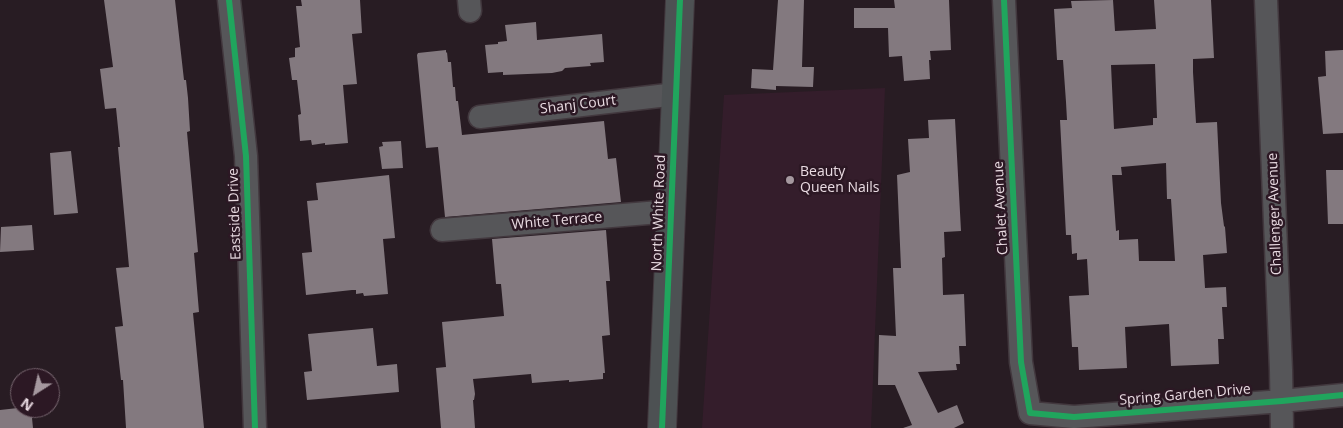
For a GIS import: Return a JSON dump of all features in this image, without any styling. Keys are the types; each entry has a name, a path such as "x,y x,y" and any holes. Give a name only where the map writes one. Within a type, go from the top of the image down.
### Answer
{"main road":[{"name":"North White Road","path":"662,428 680,0"}],"street":[{"name":"Eastside Drive","path":"229,0 246,156 254,428"},
{"name":"Chalet Avenue","path":"1004,0 1021,362 1030,413"},
{"name":"Challenger Avenue","path":"1266,0 1282,428"},
{"name":"Shanj Court","path":"480,117 676,94"},
{"name":"White Terrace","path":"442,230 672,211"},
{"name":"Spring Garden Drive","path":"1030,413 1074,416 1343,395"}],"shaded area":[{"path":"885,88 871,428 702,428 724,95"}],"building":[{"path":"104,0 175,0 184,80 186,80 188,98 190,131 187,132 198,252 194,253 199,312 193,313 204,428 126,428 123,380 121,380 115,327 123,326 116,268 129,267 116,108 105,109 100,69 113,67"},
{"path":"301,0 360,0 362,33 352,34 357,84 343,85 348,143 312,145 311,140 300,141 298,115 301,114 297,80 292,80 289,58 295,57 295,48 300,47 296,6 302,6"},
{"path":"778,0 804,0 802,67 814,67 813,87 776,86 776,90 751,88 752,69 773,70"},
{"path":"894,0 949,0 951,50 930,51 930,79 904,81 902,56 889,57 888,28 854,28 854,8 895,8"},
{"path":"1113,0 1115,31 1156,29 1154,0 1211,0 1214,58 1193,59 1193,72 1196,123 1217,122 1221,203 1227,253 1203,255 1205,288 1226,287 1227,307 1222,307 1224,339 1218,339 1219,364 1171,366 1169,324 1125,327 1127,368 1079,370 1078,347 1072,347 1069,296 1089,295 1087,259 1077,260 1077,253 1072,254 1071,235 1066,235 1060,120 1067,120 1063,60 1057,60 1054,9 1072,8 1071,1","holes":["1155,64 1157,118 1153,118 1153,125 1114,129 1111,65","1166,163 1167,199 1171,199 1175,261 1139,261 1138,239 1119,240 1119,230 1116,231 1112,175 1122,175 1121,167"]},
{"path":"536,22 537,40 602,34 604,62 590,63 591,66 565,68 562,71 552,73 503,75 503,72 488,73 485,45 507,41 505,25"},
{"path":"446,50 448,62 451,62 453,87 455,87 456,101 458,101 462,135 604,121 608,159 616,158 621,202 445,217 438,147 426,148 417,55 418,53"},
{"path":"1343,50 1343,133 1323,134 1318,77 1326,76 1325,51"},
{"path":"955,119 961,231 944,232 945,257 942,258 943,295 964,294 966,346 959,346 960,364 956,364 957,370 918,372 938,413 957,405 964,423 954,428 903,428 912,425 895,385 878,385 879,335 896,336 893,268 901,268 897,175 910,172 908,139 929,138 928,120"},
{"path":"401,141 403,168 382,169 379,147 383,146 382,142"},
{"path":"71,151 78,213 54,215 50,153"},
{"path":"1326,170 1343,170 1343,224 1328,224"},
{"path":"389,175 395,238 383,239 388,294 364,296 363,293 356,294 356,290 352,290 306,295 302,253 312,252 307,201 318,200 316,183"},
{"path":"32,225 34,250 0,252 1,227"},
{"path":"606,230 610,281 606,281 610,335 602,336 605,373 603,373 603,379 532,383 531,374 473,379 475,428 441,428 436,368 446,367 442,322 504,316 501,284 496,284 492,239"},
{"path":"373,328 377,366 397,364 399,392 307,400 304,372 312,371 308,334"},
{"path":"10,409 10,418 32,418 33,428 0,428 0,410"}],"cycle path":[{"path":"229,0 246,156 255,428"},
{"path":"662,428 680,0"},
{"path":"1004,0 1021,362 1030,413 1074,417 1343,395"}],"place":[{"name":"Beauty Queen Nails","path":"790,180"}]}
